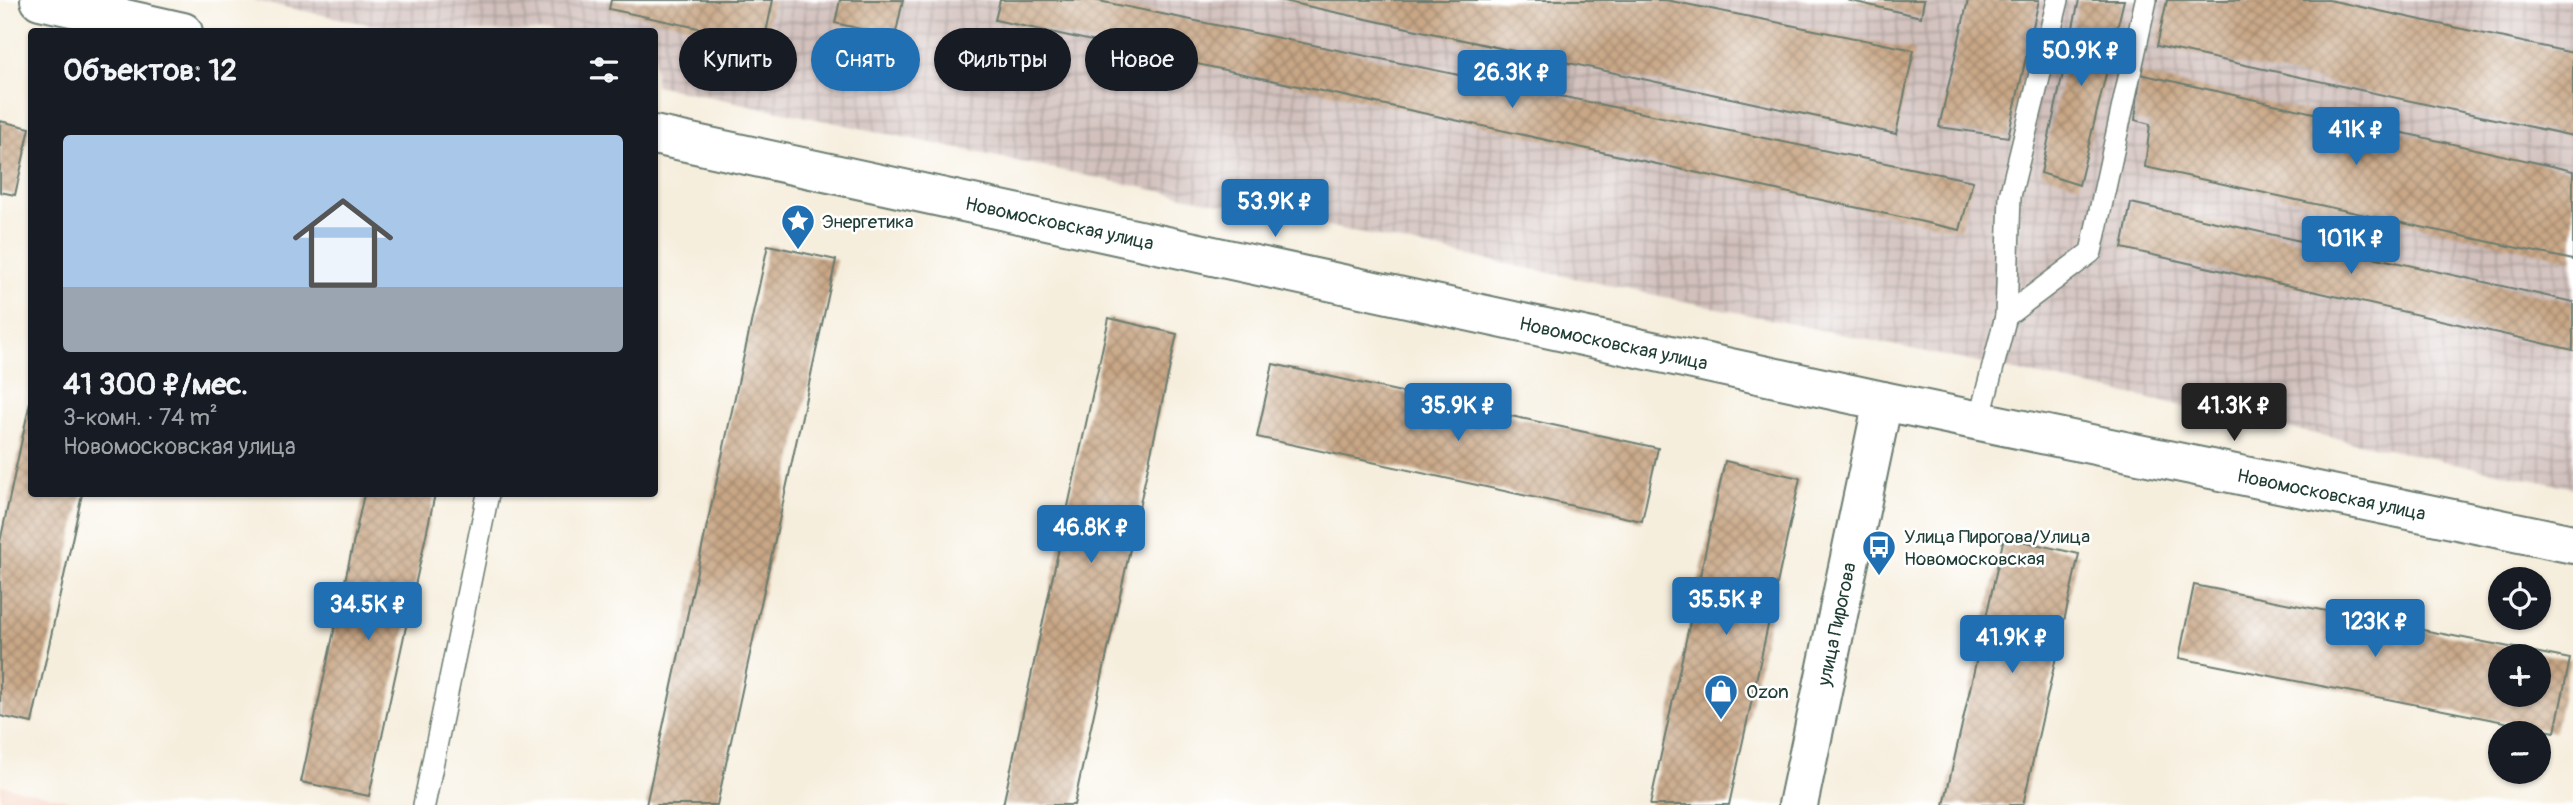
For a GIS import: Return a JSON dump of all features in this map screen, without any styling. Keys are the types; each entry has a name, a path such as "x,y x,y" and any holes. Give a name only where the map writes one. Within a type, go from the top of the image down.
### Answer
{"street":[{"path":"40,0 165,28"},
{"name":"Новомосковская улица","path":"658,136 1883,401 2573,544"},
{"name":"улица Пирогова","path":"1798,805 1883,401"}],"lane":[{"path":"1979,421 2006,316 2010,196 2058,0"},
{"path":"2006,316 2091,252 2146,0"},
{"path":"424,805 487,497"}],"shaded area":[{"path":"251,0 2573,0 2573,488 684,91 797,91 797,28 679,28 679,90 658,86 658,28 386,28"},
{"path":"0,785 90,805 0,805"}],"building":[{"path":"611,0 773,0 767,28 698,28 609,9"},
{"path":"840,0 903,0 897,28 856,28 835,23"},
{"path":"1000,0 1094,0 1973,181 1960,230 1198,64 1198,28 1085,28 1085,40 1071,37 1071,28 1032,28 995,20"},
{"path":"1279,0 1666,0 1914,50 1896,134"},
{"path":"1847,0 1924,0 1921,17"},
{"path":"1968,0 2039,0 2008,137 1939,127"},
{"path":"2079,0 2124,0 2079,185 2041,173"},
{"path":"2167,0 2329,0 2573,53 2573,136 2157,46"},
{"path":"2140,74 2573,171 2573,260 2145,167 2150,124 2135,120"},
{"path":"0,121 28,128 28,137 15,195 0,192"},
{"path":"2131,203 2573,302 2573,350 2122,248"},
{"path":"768,245 836,260 717,805 646,805"},
{"path":"1109,318 1177,334 1074,805 1003,805"},
{"path":"1273,364 1658,448 1642,521 1257,437"},
{"path":"28,411 28,497 81,497 32,723 0,716 0,542"},
{"path":"1725,461 1800,478 1729,805 1650,805"},
{"path":"363,497 434,497 369,796 301,782"},
{"path":"2004,537 2079,554 2023,805 1944,805"},
{"path":"2194,585 2494,644 2488,644 2488,707 2551,707 2551,655 2570,659 2555,732 2551,731 2551,721 2499,721 2179,658"}],"place":[{"name":"Энергетика","path":"798,251"},
{"name":"Улица Пирогова/Улица Новомосковская","path":"1879,577"},
{"name":"Ozon","path":"1721,721"}]}
